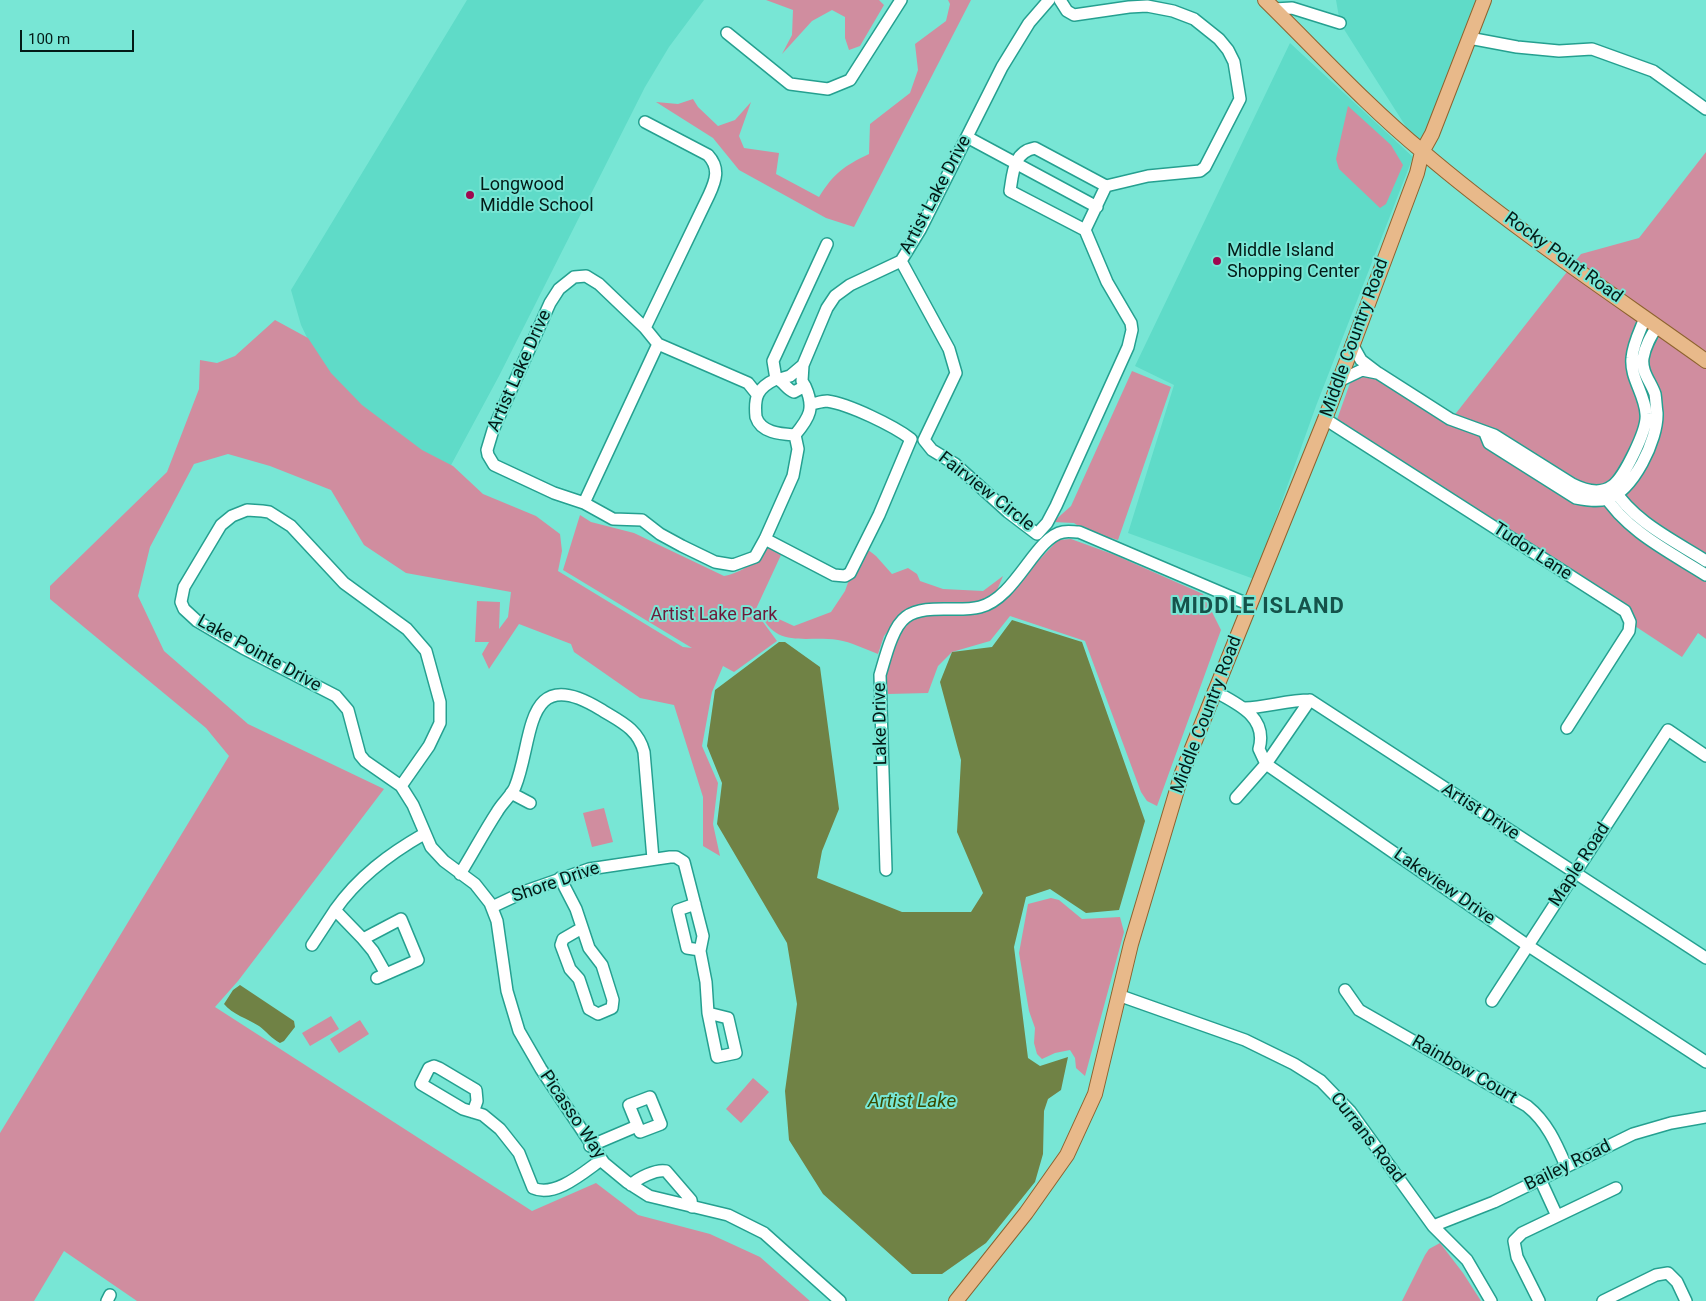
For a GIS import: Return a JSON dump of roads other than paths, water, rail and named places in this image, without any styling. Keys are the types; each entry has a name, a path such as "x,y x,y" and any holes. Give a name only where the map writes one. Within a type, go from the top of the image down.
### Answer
{"main road":[{"name":"Middle Country Road","path":"956,1301 1026,1213 1075,1139 1096,1089 1118,995 1179,782 1325,419 1417,173 1422,152 1432,134 1484,0"},
{"name":"Rocky Point Road","path":"1269,4 1422,152 1467,188 1706,361"}],"street":[{"path":"727,33 790,84 828,89 850,80 901,0"},
{"name":"Artist Lake Drive","path":"812,404 802,381 803,364 827,308 835,296 850,285 901,261 920,230 1022,33 1035,14 1049,0"},
{"path":"1060,0 1067,11 1074,15 1129,6 1148,6 1194,18 1228,50 1237,72 1240,99 1203,169 1196,172 1148,176 1106,186 1035,148 1024,152 1015,165 1010,191 1085,230 1106,186"},
{"path":"1269,4 1292,8 1340,23"},
{"path":"1469,38 1517,48 1559,51 1592,50 1654,71 1706,109"},
{"path":"645,122 708,155 716,163 717,173 711,190 646,328"},
{"path":"967,137 1008,159 1015,165 1097,208"},
{"name":"Fairview Circle","path":"901,261 948,348 956,373 924,440 932,450 955,464 1008,512 1037,534 1047,522 1056,506 1128,347 1132,330 1128,315 1107,282 1085,230"},
{"path":"805,386 794,392 789,390 778,379 773,361 827,244"},
{"name":"Artist Lake Drive","path":"756,393 748,383 658,344 646,328 599,284 586,276 574,277 559,289 550,303 488,443 488,456 494,465 554,493 584,503 613,519 642,520 667,538 724,564 741,564 755,557 765,540 793,476 798,449 796,434"},
{"path":"1609,492 1638,447 1644,431 1646,415 1642,395 1633,375 1632,358 1636,338 1645,318"},
{"path":"1352,344 1361,360 1450,419 1485,433 1494,434 1572,484 1585,490 1609,492 1625,488 1649,451 1657,426 1655,394 1645,374 1643,359 1649,340 1657,326"},
{"path":"584,503 658,344"},
{"path":"765,540 834,575 845,576 850,573 879,515 911,440 902,433 853,409 826,401 812,404 809,417 796,434 778,434 766,429 757,422 754,404 756,393 761,387 790,376 803,364"},
{"path":"1339,381 1362,370 1378,373"},
{"name":"Tudor Lane","path":"1325,419 1625,611 1630,622 1629,631 1567,728"},
{"path":"1609,492 1641,520 1706,561"},
{"path":"1609,492 1622,518 1636,530 1706,575"},
{"name":"Lake Pointe Drive","path":"402,786 430,746 440,723 440,702 426,651 407,629 344,583 291,526 269,512 247,510 232,516 222,525 184,587 181,602 184,609 196,622 336,696 345,704 360,755 365,761 402,786 413,806 424,834 436,854 475,884"},
{"name":"Lake Drive","path":"886,870 880,675 888,646 905,618 921,610 943,611 982,607 1014,584 1038,551 1052,538 1062,532 1078,532 1250,605"},
{"path":"1214,691 1245,708 1261,729 1262,738 1259,749 1266,764"},
{"path":"460,874 497,812 511,793 536,710 557,695 574,695 583,699 628,726 639,737 644,752 652,859"},
{"path":"1245,708 1268,707 1291,700 1310,700"},
{"path":"1236,798 1266,764 1310,700"},
{"name":"Artist Drive","path":"1310,700 1706,958"},
{"name":"Maple Road","path":"1492,1001 1668,730 1706,756"},
{"name":"Lakeview Drive","path":"1266,764 1527,945 1706,1062"},
{"path":"511,793 530,803"},
{"path":"312,946 335,910 359,879 402,847 424,834"},
{"name":"Shore Drive","path":"492,907 560,878 589,869 670,857 684,862 695,904"},
{"path":"560,878 582,928 589,948 602,966 613,1000 612,1008 598,1014 589,1009 579,979 570,969 561,945 563,939 582,928"},
{"name":"Picasso Way","path":"475,884 492,907 497,921 507,991 519,1031 540,1069 601,1160 631,1185 658,1200 728,1215 764,1233 840,1301"},
{"path":"700,950 687,948 678,910 695,904 703,936 700,950 706,978 708,1013"},
{"path":"335,910 373,951 381,976 418,960 401,919 363,939"},
{"name":"Rainbow Court","path":"1345,990 1359,1010 1528,1106 1538,1115 1550,1132 1566,1166"},
{"name":"Currans Road","path":"1118,995 1245,1040 1294,1064 1321,1081 1350,1111 1433,1226 1467,1260 1491,1301"},
{"path":"472,1112 477,1101 476,1090 439,1068 434,1066 429,1068 421,1084 463,1109 493,1122 507,1136 519,1154 533,1188 539,1191 562,1186 601,1160"},
{"name":"Bailey Road","path":"1433,1226 1494,1202 1644,1129 1706,1116"},
{"path":"590,1146 637,1126"},
{"path":"631,1185 639,1179 662,1170 666,1171 691,1200 692,1207"},
{"path":"1540,1179 1558,1216"},
{"path":"1539,1301 1517,1257 1514,1241 1522,1233 1616,1188"},
{"path":"1603,1301 1656,1275 1668,1273 1677,1282 1686,1301"},
{"name":"Picasso Way","path":"823,1286 836,1301"}],"water":[{"name":"Artist Lake","path":"1012,620 1082,642 1145,821 1119,910 1086,913 1050,889 1026,897 1014,947 1028,1058 1040,1066 1068,1057 1061,1090 1048,1099 1044,1111 1043,1154 1035,1182 986,1243 942,1274 912,1274 823,1194 789,1140 785,1091 797,1004 787,943 717,824 722,783 707,746 715,690 779,642 785,642 820,667 839,809 822,851 817,878 902,912 971,912 983,893 957,832 961,760 940,682 952,652 992,647"},
{"path":"240,985 294,1021 295,1027 284,1041 280,1043 259,1026 227,1008 224,1004 233,990"}],"place":[{"name":"Longwood Middle School","path":"470,195"},
{"name":"Middle Island Shopping Center","path":"1217,261"}],"district":[{"name":"MIDDLE ISLAND","path":"1258,607"}],"park label":[{"name":"Artist Lake Park","path":"714,615"}]}
